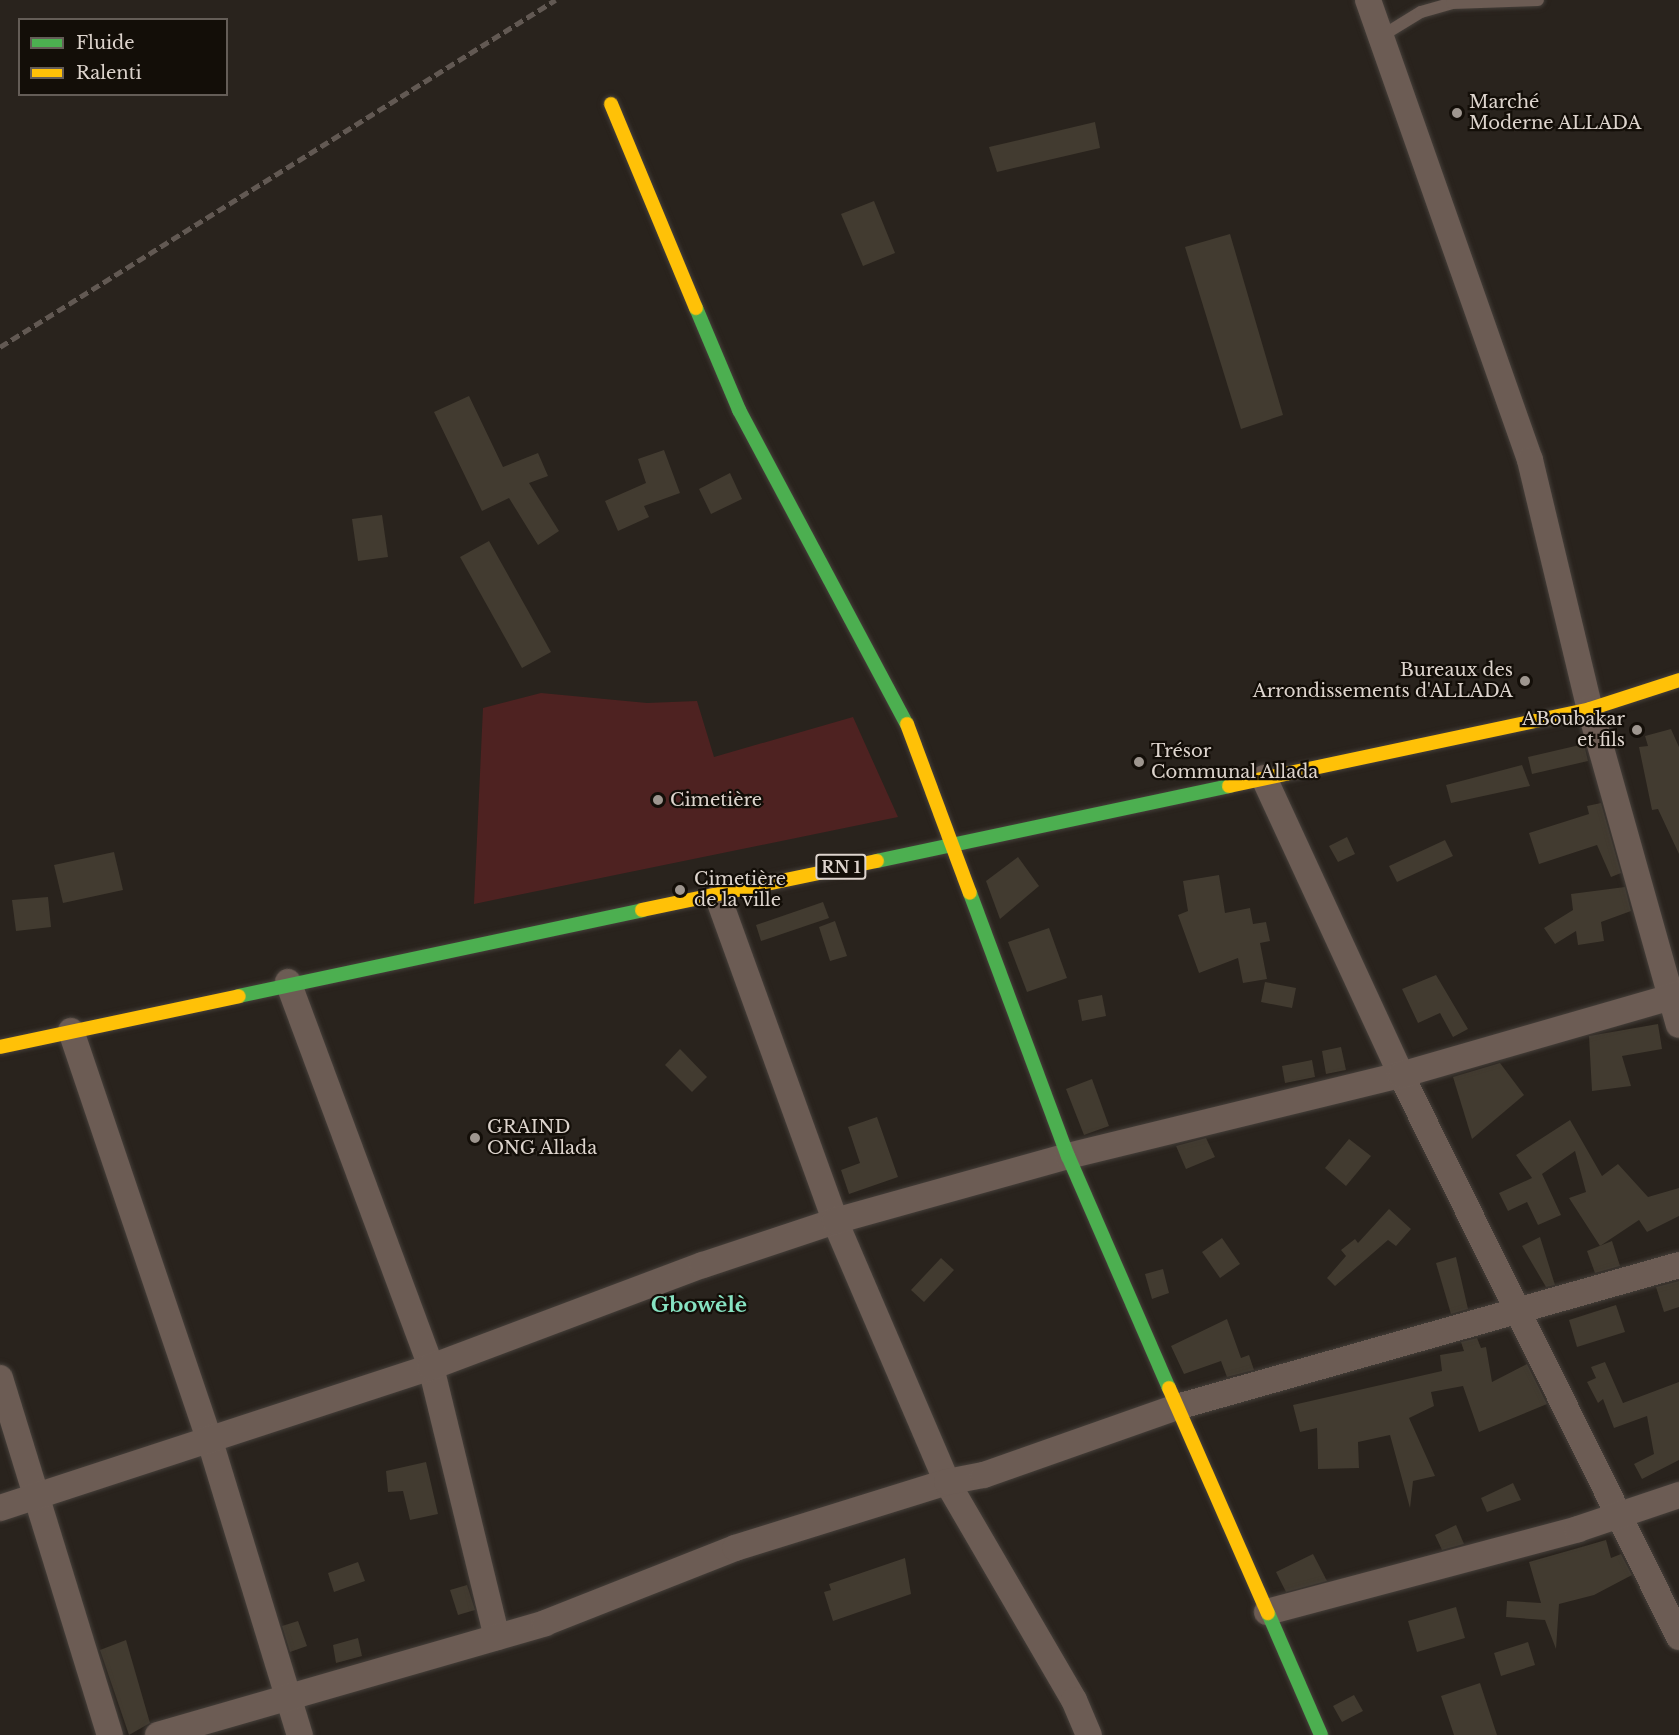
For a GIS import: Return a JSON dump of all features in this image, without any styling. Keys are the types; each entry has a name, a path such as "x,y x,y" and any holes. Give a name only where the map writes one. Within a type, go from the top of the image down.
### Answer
{"street":[{"path":"1368,0 1530,460 1590,709 1676,996 1679,1025"},
{"path":"611,104 739,410 904,715 947,842 1068,1156 1322,1735"},
{"name":"RN 1","path":"0,1047 288,982 718,897 947,842 1590,709 1679,680"},
{"path":"1264,778 1401,1075 1521,1310 1679,1637"},
{"path":"718,897 835,1221 947,1482 1074,1700 1089,1735"},
{"path":"288,982 431,1367 497,1637"},
{"path":"0,1508 431,1367 703,1265 835,1221 1068,1156 1401,1075 1676,996"},
{"path":"71,1031 209,1438 300,1735"},
{"path":"158,1735 288,1694 497,1637 735,1548 947,1482 984,1475 1177,1407 1679,1265"},
{"path":"0,1378 110,1735"},
{"path":"1267,1612 1578,1529 1618,1511 1679,1495"}],"lane":[{"path":"1380,37 1421,12 1452,3 1538,0"}],"shaded area":[{"path":"541,693 647,703 697,701 714,757 853,717 898,817 474,904 483,708"}],"building":[{"path":"1095,122 1100,148 997,172 989,147"},
{"path":"874,201 895,253 863,266 841,214"},
{"path":"1230,234 1283,415 1241,429 1185,247"},
{"path":"469,396 503,467 538,453 548,476 529,483 559,531 538,545 509,498 482,511 434,412"},
{"path":"664,450 680,493 644,506 649,517 618,531 605,501 646,483 638,459"},
{"path":"730,473 742,499 711,514 699,489"},
{"path":"382,515 388,557 358,561 352,519"},
{"path":"489,541 551,652 522,668 460,557"},
{"path":"1671,729 1679,747 1679,854 1658,809 1652,810 1639,747 1648,746 1645,736"},
{"path":"1584,744 1588,761 1532,774 1528,757"},
{"path":"1522,765 1530,786 1451,803 1446,785"},
{"path":"1601,803 1621,873 1611,877 1597,845 1539,864 1529,833 1589,814 1587,806"},
{"path":"1347,837 1355,854 1338,862 1329,846"},
{"path":"1445,840 1453,856 1397,882 1389,866"},
{"path":"114,852 123,890 63,903 54,865"},
{"path":"1018,857 1039,886 1000,919 986,881"},
{"path":"1219,875 1225,913 1250,908 1253,924 1266,922 1270,941 1260,943 1267,979 1243,983 1238,958 1199,973 1178,915 1188,911 1183,881"},
{"path":"1625,887 1631,911 1601,922 1604,941 1578,945 1576,931 1555,944 1544,928 1573,910 1571,894"},
{"path":"48,897 51,927 16,931 12,900"},
{"path":"823,902 829,918 761,941 756,925"},
{"path":"835,921 847,956 830,961 819,927"},
{"path":"1049,928 1067,978 1027,992 1008,942"},
{"path":"1436,975 1468,1029 1453,1037 1440,1013 1418,1023 1402,989"},
{"path":"1265,982 1296,988 1292,1008 1261,1002"},
{"path":"1102,995 1106,1016 1082,1021 1078,1000"},
{"path":"1658,1024 1662,1049 1622,1056 1631,1086 1592,1091 1589,1036"},
{"path":"1341,1047 1346,1070 1326,1074 1322,1051"},
{"path":"680,1049 707,1077 692,1092 665,1065"},
{"path":"1312,1060 1315,1077 1285,1083 1282,1066"},
{"path":"1500,1063 1524,1095 1472,1139 1453,1077"},
{"path":"1092,1079 1109,1126 1084,1135 1066,1089"},
{"path":"877,1117 898,1177 849,1194 841,1170 860,1163 848,1127"},
{"path":"1570,1120 1602,1176 1618,1164 1648,1197 1679,1188 1679,1216 1647,1232 1639,1220 1600,1246 1569,1198 1586,1192 1575,1151 1542,1174 1561,1215 1538,1225 1527,1202 1508,1211 1499,1193 1532,1178 1516,1155"},
{"path":"1206,1138 1215,1157 1186,1169 1176,1146"},
{"path":"1349,1139 1371,1156 1346,1186 1325,1168"},
{"path":"1389,1209 1411,1229 1396,1246 1388,1240 1335,1286 1327,1278 1346,1256 1341,1250 1355,1239 1358,1243"},
{"path":"1540,1237 1555,1285 1546,1287 1522,1246"},
{"path":"1222,1238 1240,1264 1220,1278 1202,1252"},
{"path":"1612,1241 1620,1266 1595,1273 1587,1251"},
{"path":"1456,1257 1468,1309 1451,1314 1436,1263"},
{"path":"941,1258 954,1270 924,1302 911,1290"},
{"path":"1163,1269 1169,1293 1152,1299 1145,1274"},
{"path":"1679,1281 1679,1307 1664,1312 1656,1287"},
{"path":"1616,1305 1625,1332 1577,1347 1569,1320"},
{"path":"1227,1319 1241,1358 1249,1355 1254,1370 1227,1377 1221,1361 1184,1374 1171,1346"},
{"path":"1477,1338 1481,1348 1486,1347 1492,1382 1527,1364 1547,1404 1479,1432 1463,1386 1431,1392 1434,1406 1409,1418 1435,1476 1413,1481 1410,1508 1390,1435 1358,1442 1359,1468 1318,1469 1317,1428 1300,1432 1293,1405 1442,1371 1440,1355 1464,1351 1461,1342"},
{"path":"1605,1362 1623,1403 1679,1382 1679,1460 1642,1479 1634,1464 1654,1454 1647,1416 1614,1428 1603,1399 1598,1403 1587,1382 1596,1378 1591,1367"},
{"path":"426,1462 438,1514 410,1520 403,1491 388,1492 386,1471"},
{"path":"1513,1483 1521,1500 1487,1512 1481,1498"},
{"path":"1456,1525 1464,1544 1442,1550 1435,1535"},
{"path":"1606,1540 1611,1558 1621,1554 1632,1575 1594,1595 1559,1604 1556,1649 1545,1620 1506,1617 1507,1601 1541,1603 1529,1562"},
{"path":"1313,1554 1327,1581 1286,1592 1276,1572"},
{"path":"905,1558 911,1594 833,1621 824,1592 831,1590 829,1584"},
{"path":"358,1562 365,1581 334,1592 328,1573"},
{"path":"467,1585 475,1610 458,1615 450,1590"},
{"path":"1456,1607 1465,1638 1417,1652 1408,1621"},
{"path":"298,1621 307,1646 290,1652 282,1626"},
{"path":"358,1638 362,1656 336,1663 333,1645"},
{"path":"126,1640 150,1723 129,1735 100,1650"},
{"path":"1528,1642 1535,1665 1501,1676 1494,1653"},
{"path":"1480,1683 1497,1735 1454,1735 1441,1696"},
{"path":"1354,1695 1363,1711 1342,1722 1333,1706"}],"railway":[{"path":"0,347 555,0"}],"traffic: fast":[{"path":"696,308 739,410 907,724"},
{"path":"877,861 1229,786"},
{"path":"970,893 1068,1156 1169,1388"},
{"path":"239,996 642,910"},
{"path":"1268,1613 1321,1735"}],"traffic: slow":[{"path":"611,104 696,308"},
{"path":"1229,786 1590,709 1679,680"},
{"path":"907,724 970,893"},
{"path":"642,910 877,861"},
{"path":"0,1047 239,996"},
{"path":"1169,1388 1268,1613"}],"place":[{"name":"Marché Moderne ALLADA","path":"1457,113"},
{"name":"Bureaux des Arrondissements d'ALLADA","path":"1525,681"},
{"name":"ABoubakar et fils","path":"1637,730"},
{"name":"Trésor Communal Allada","path":"1139,762"},
{"name":"Cimetière","path":"658,800"},
{"name":"Cimetière de la ville","path":"680,890"},
{"name":"GRAIND ONG Allada","path":"475,1138"}],"district":[{"name":"Gbowèlè","path":"699,1305"}]}
